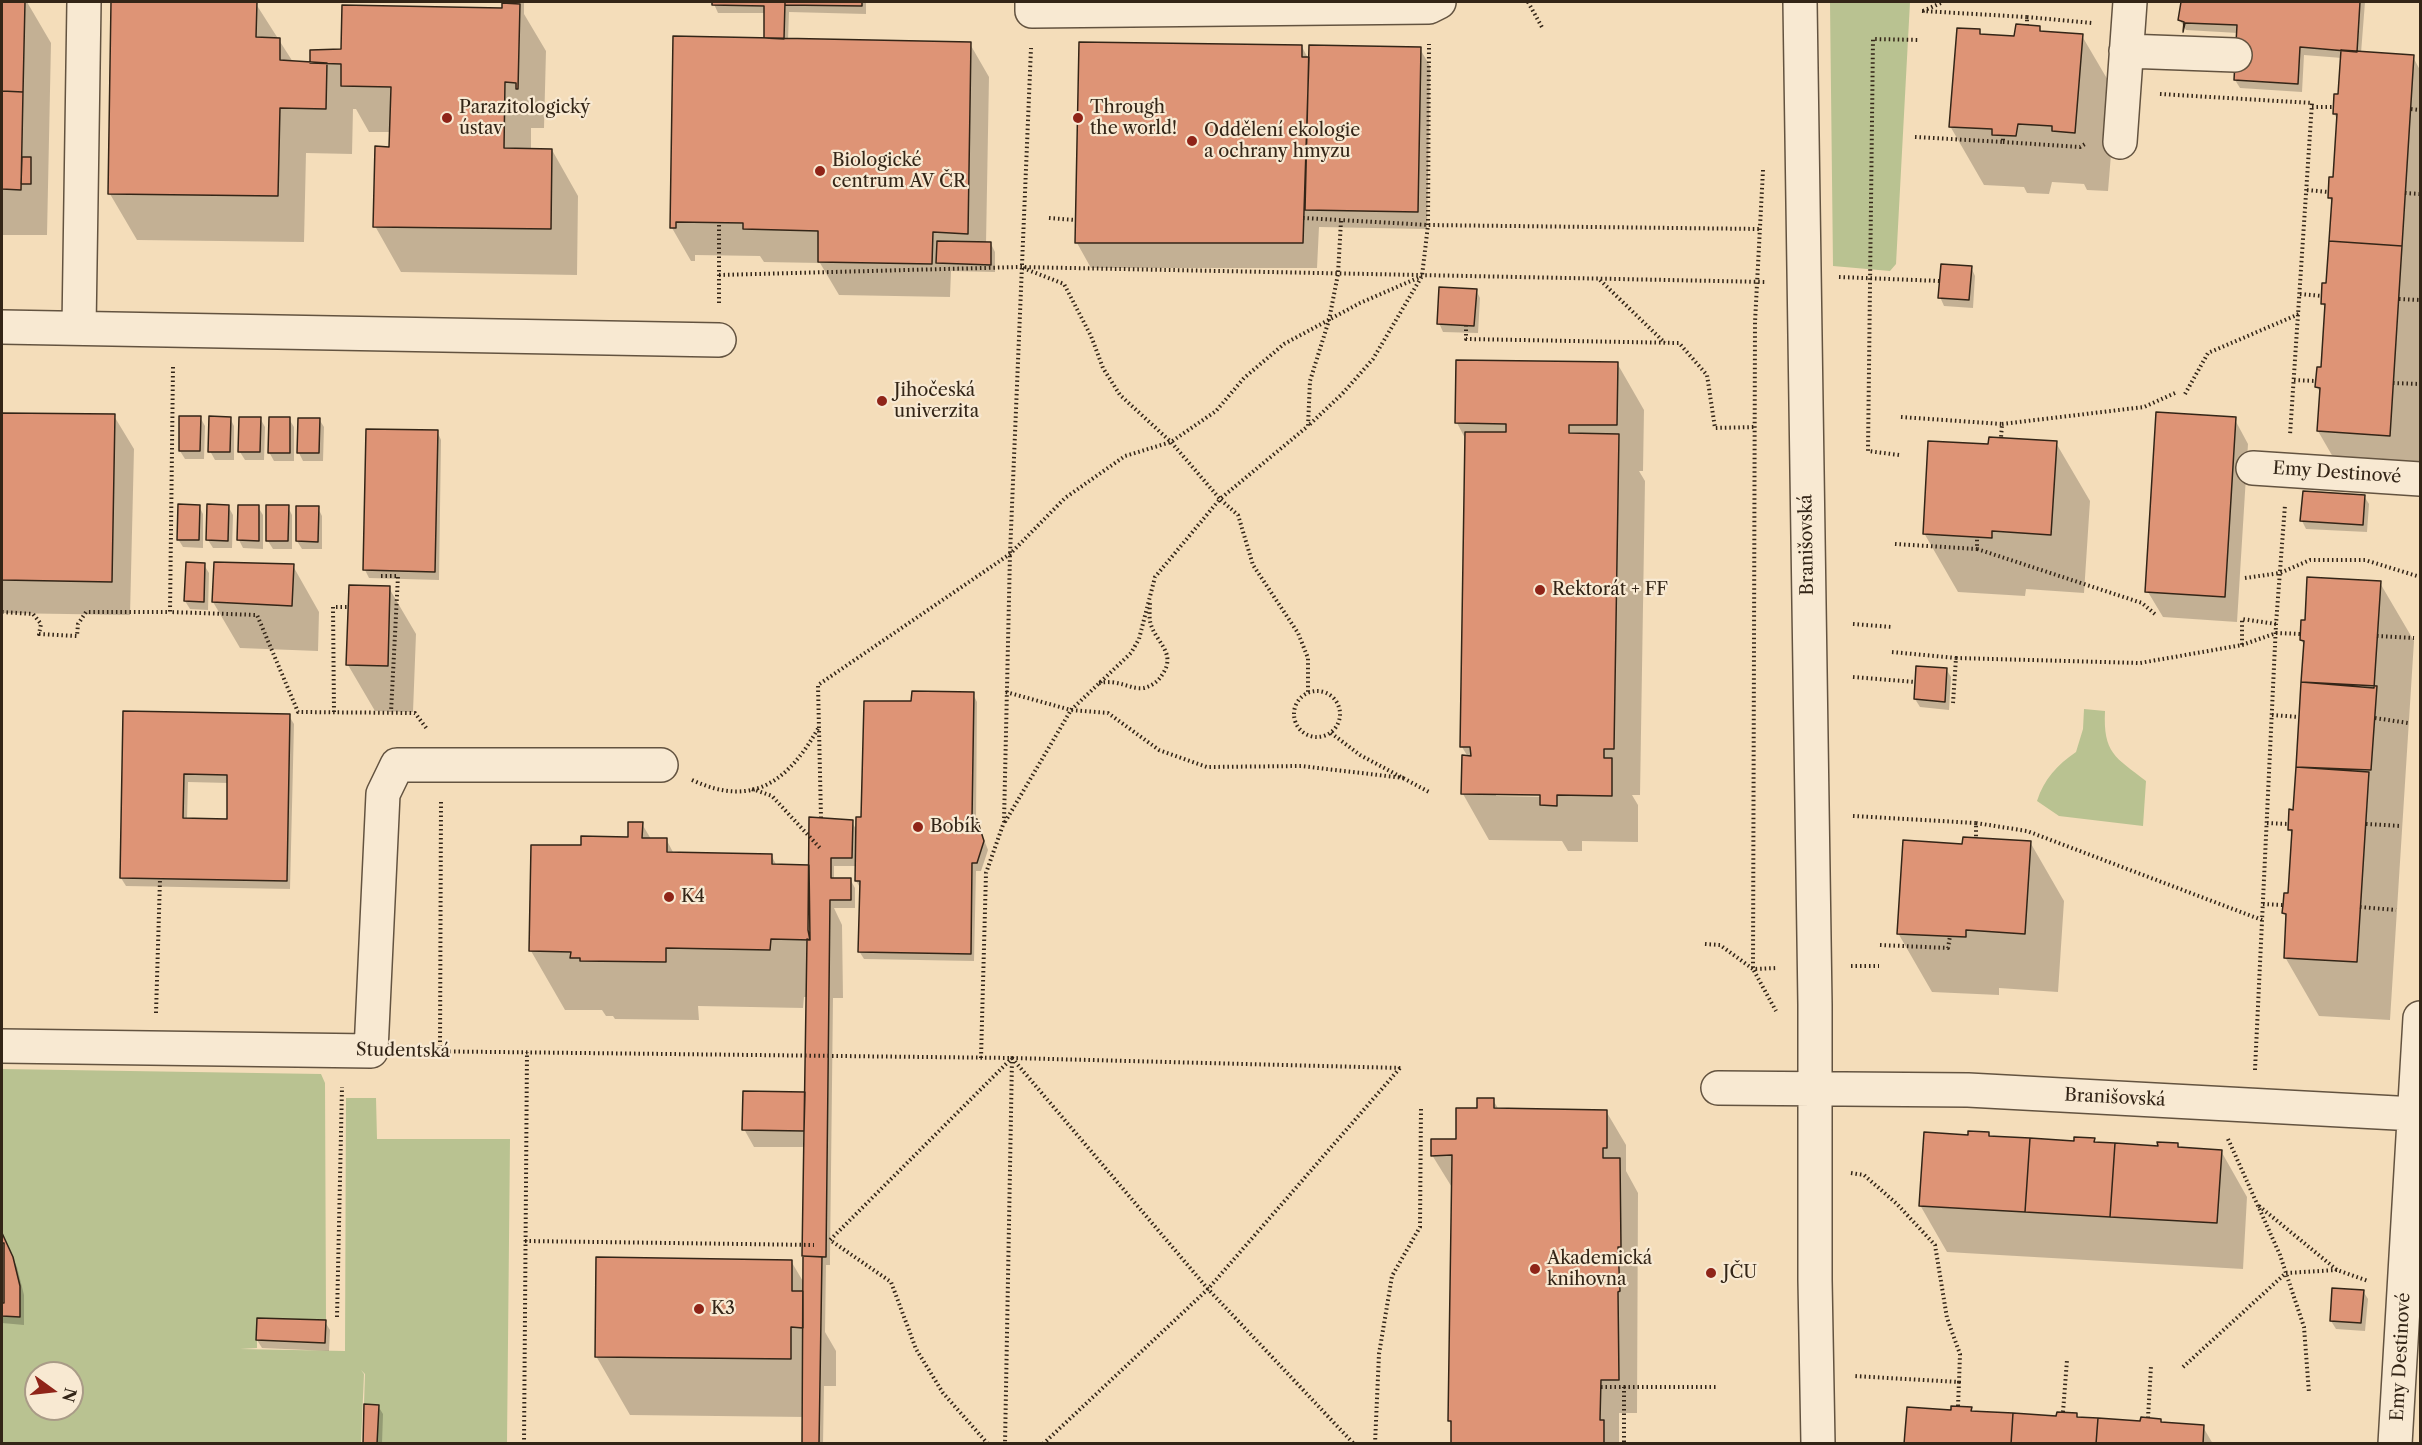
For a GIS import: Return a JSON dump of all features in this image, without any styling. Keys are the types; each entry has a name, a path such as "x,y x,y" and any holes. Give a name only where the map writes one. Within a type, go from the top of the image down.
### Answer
{"street":[{"path":"79,328 84,2"},
{"name":"Branišovská","path":"1800,2 1816,1088 1818,1443"},
{"path":"1032,6 1434,4"},
{"path":"2121,135 2128,26 2235,55"},
{"path":"2,327 719,340"},
{"name":"Emy Destinové","path":"2253,468 2421,479"},
{"path":"357,1050 383,794 397,765 661,765"},
{"name":"Emy Destinové","path":"2395,1443 2421,1018"},
{"name":"Studentská","path":"2,1046 357,1050"},
{"path":"1719,1088 1816,1088"},
{"name":"Branišovská","path":"1816,1088 1968,1090 2415,1114"}],"path":[{"path":"1528,2 1543,29"},
{"path":"1942,2 1922,11 2128,26"},
{"path":"981,1058 986,873 1004,822 1071,710 1127,657 1139,639 1155,577 1220,499 1308,426 1342,394 1373,358 1422,276 1428,225 1434,4"},
{"path":"1004,822 1010,554 1032,6"},
{"path":"2027,18 2027,25"},
{"path":"1899,455 1868,451 1874,39 1920,40"},
{"path":"2124,91 2312,103 2276,624 2253,1105"},
{"path":"2312,107 2333,107"},
{"path":"2410,109 2421,110"},
{"path":"2003,135 2003,142"},
{"path":"1915,137 2080,147 2121,135"},
{"path":"1753,969 1755,428 1757,282 1763,165"},
{"path":"2307,190 2328,192"},
{"path":"2405,193 2421,194"},
{"path":"1049,218 1075,220"},
{"path":"1303,218 1428,225 1759,229"},
{"path":"1308,426 1310,381 1329,320 1338,274 1341,221"},
{"path":"719,223 719,340"},
{"path":"1020,267 1064,284 1091,336 1103,368 1120,395 1171,442 1220,499 1238,515 1253,565 1298,633 1308,658 1308,693"},
{"path":"719,275 1020,267 1767,282"},
{"path":"820,818 819,685 1010,554 1065,498 1125,456 1171,442 1216,411 1244,378 1284,344 1360,303 1422,276"},
{"path":"1835,277 1940,281"},
{"path":"1600,279 1665,343"},
{"path":"2300,294 2322,296"},
{"path":"2399,299 2421,300"},
{"path":"2185,394 2208,353 2299,314"},
{"path":"1466,325 1466,339 1678,343 1707,375 1715,428 1755,428"},
{"path":"170,612 173,330"},
{"path":"2294,380 2316,381"},
{"path":"2393,383 2421,384"},
{"path":"1901,417 2002,424 2144,407 2175,393"},
{"path":"2001,438 2002,424"},
{"path":"1977,537 1977,549"},
{"path":"1895,544 1977,549 2142,603 2156,615"},
{"path":"2245,578 2280,573 2310,560 2365,560 2418,576"},
{"path":"381,576 398,576 391,712"},
{"path":"1098,683 1113,680 1135,688 1144,688 1160,678 1166,668 1168,657 1165,646 1150,622 1150,599"},
{"path":"334,712 333,607 348,607"},
{"path":"2,612 33,614 41,624 39,634 77,636 78,624 86,612 257,615 298,712 415,713 440,747 440,1051"},
{"path":"2242,645 2242,619 2276,624"},
{"path":"1853,624 1892,627"},
{"path":"1892,652 1956,658 2140,663 2242,645 2276,633 2300,634"},
{"path":"2377,636 2414,638"},
{"path":"1953,703 1956,658"},
{"path":"1853,677 1915,682"},
{"path":"1006,693 1071,710 1108,713 1159,750 1207,767 1301,766 1404,778"},
{"path":"1308,693 1327,693 1338,702 1340,717 1338,726 1331,733 1312,737 1297,726 1295,707 1300,698 1308,693"},
{"path":"2272,715 2299,717"},
{"path":"2375,718 2408,723"},
{"path":"661,765 713,789 752,789 768,785 789,770 803,755 820,726"},
{"path":"1331,733 1360,754 1431,793"},
{"path":"752,789 772,796 820,848"},
{"path":"1853,816 1976,823 2027,831 2262,920"},
{"path":"1976,823 1976,838"},
{"path":"2267,823 2288,824"},
{"path":"2366,824 2402,826"},
{"path":"155,1048 160,879"},
{"path":"2263,904 2283,905"},
{"path":"2360,907 2396,910"},
{"path":"1880,945 1948,948 1950,936"},
{"path":"1705,944 1720,945 1753,969 1776,1011 1777,1022"},
{"path":"1848,966 1879,966"},
{"path":"1753,969 1784,968"},
{"path":"337,1317 357,1050"},
{"name":"Studentská","path":"357,1050 1012,1058 1401,1068 1208,1289"},
{"path":"524,1443 527,1052"},
{"path":"1012,1058 1208,1289 1354,1443"},
{"path":"988,1443 943,1393 922,1358 902,1316 899,1300 891,1282 830,1240 1012,1058"},
{"path":"1005,1443 1012,1058"},
{"path":"2221,1104 2225,1133 2259,1206 2286,1273 2304,1327 2308,1393"},
{"path":"1375,1443 1379,1354 1392,1276 1419,1227 1422,1107"},
{"path":"1815,1168 1863,1175 1897,1204 1935,1245 1947,1318 1960,1354 1959,1406"},
{"path":"2259,1206 2337,1270 2373,1282"},
{"path":"525,1241 814,1245"},
{"path":"2183,1367 2286,1273 2337,1270"},
{"path":"1043,1443 1208,1289"},
{"path":"2063,1412 2067,1360"},
{"path":"2148,1418 2151,1366"},
{"path":"1816,1373 1959,1382"},
{"path":"1601,1387 1718,1387"},
{"path":"1623,1387 1624,1443"}],"green space":[{"path":"1830,2 1910,2 1896,264 1890,271 1833,266"},
{"path":"2084,709 2105,711 2106,736 2113,753 2146,781 2143,826 2059,816 2037,801 2052,773 2076,752 2083,729"},
{"path":"2,1069 321,1074 325,1083 326,1320 257,1318 257,1348 240,1349 345,1351 346,1098 376,1098 377,1139 510,1139 507,1443 377,1443 379,1405 364,1404 365,1374 361,1370 364,1374 361,1443 2,1443 2,1316 20,1316 16,1273 2,1233"}],"building":[{"path":"2,2 25,2 23,92 2,91"},
{"path":"111,2 257,2 256,37 280,38 280,60 327,63 326,109 280,108 278,196 108,194"},
{"path":"712,2 785,2 784,39 764,38 764,6 712,5"},
{"path":"785,2 862,2 862,6 785,5"},
{"path":"2181,2 2360,2 2357,52 2300,47 2298,84 2234,80 2237,25 2185,23 2183,32 2184,22 2178,20"},
{"name":"Parazitologický ústav","path":"502,3 520,4 518,89 516,89 516,83 505,82 504,148 552,149 551,229 373,227 375,146 389,147 391,87 341,86 341,64 310,63 310,50 341,49 342,5 502,8"},
{"path":"2016,24 2040,26 2040,31 2083,34 2075,133 2052,131 2052,126 2018,124 2016,136 1992,135 1992,129 1949,127 1957,28 1980,29 1980,34 2014,36"},
{"name":"Biologické centrum AV ČR","path":"673,36 971,42 968,234 933,232 932,264 818,262 818,231 743,229 743,223 676,222 676,228 670,228"},
{"name":"Oddělení ekologie a ochrany hmyzu","path":"1079,42 1302,45 1302,57 1309,57 1303,243 1075,243"},
{"path":"1309,45 1421,47 1418,212 1305,210"},
{"path":"2341,50 2414,55 2402,246 2329,241 2332,198 2328,198 2329,177 2333,177 2337,114 2333,114 2334,94 2338,94"},
{"path":"2,91 23,92 21,190 2,189"},
{"path":"22,157 31,157 31,184 21,184"},
{"path":"937,241 991,242 991,265 936,263"},
{"path":"2329,241 2402,246 2390,436 2317,431 2320,388 2315,387 2317,367 2321,367 2325,304 2321,304 2322,283 2326,283"},
{"path":"1941,264 1972,266 1969,300 1938,298"},
{"path":"1439,287 1477,289 1474,326 1437,324"},
{"name":"Rektorát + FF","path":"1456,360 1618,362 1617,425 1569,425 1569,433 1619,434 1614,749 1604,749 1604,758 1612,758 1612,796 1557,795 1557,806 1540,805 1540,795 1461,794 1462,755 1471,756 1470,747 1460,747 1465,432 1506,432 1506,424 1455,423"},
{"path":"2156,412 2236,417 2225,597 2145,592"},
{"path":"2,413 115,414 112,582 2,580"},
{"path":"179,416 201,416 200,451 179,451"},
{"path":"209,416 231,417 230,452 208,452"},
{"path":"239,417 261,417 260,452 238,452"},
{"path":"269,417 290,417 290,453 268,453"},
{"path":"298,418 320,418 319,453 297,453"},
{"path":"366,429 438,430 435,572 363,570"},
{"path":"1989,437 2057,441 2051,535 1992,531 1992,538 1923,534 1928,441 1988,444"},
{"path":"2303,491 2365,495 2363,525 2300,521"},
{"path":"178,504 200,505 199,540 177,540"},
{"path":"207,504 229,505 228,541 206,540"},
{"path":"238,505 259,505 259,541 237,540"},
{"path":"266,505 289,505 288,541 266,541"},
{"path":"296,506 319,506 318,542 296,541"},
{"path":"186,562 205,563 204,602 184,601"},
{"path":"214,562 294,564 292,606 212,602"},
{"path":"2307,577 2381,581 2374,688 2301,682 2304,641 2300,640 2301,620 2305,620"},
{"path":"349,585 390,586 388,666 346,665"},
{"path":"1916,666 1947,668 1945,702 1914,699"},
{"path":"2301,682 2377,686 2371,770 2296,767"},
{"name":"Bobík","path":"912,691 974,692 972,819 977,819 984,841 977,863 972,863 971,954 858,952 860,881 855,881 856,817 861,817 864,701 911,701"},
{"path":"123,711 290,714 287,881 120,878","holes":["184,774 227,775 227,819 183,818"]},
{"path":"2296,767 2369,772 2357,962 2284,958 2286,914 2282,913 2284,893 2288,893 2292,830 2288,830 2289,809 2293,810"},
{"path":"809,817 853,820 852,858 831,858 831,878 851,878 851,900 830,900 826,1257 802,1256 807,939 810,940 808,930"},
{"name":"K4","path":"628,822 643,822 642,838 667,838 667,852 772,854 772,864 809,865 810,940 771,939 770,950 666,948 666,962 580,961 580,958 570,958 571,952 529,951 531,845 581,845 581,836 628,837"},
{"path":"1963,837 2031,841 2025,934 1966,930 1966,937 1897,934 1903,840 1962,844"},
{"path":"743,1091 805,1092 804,1131 742,1130"},
{"name":"Akademická knihovna","path":"1477,1098 1494,1098 1494,1108 1607,1110 1607,1148 1603,1148 1603,1158 1620,1158 1621,1247 1618,1247 1619,1380 1601,1380 1600,1420 1604,1420 1604,1444 1451,1444 1451,1421 1448,1421 1452,1155 1431,1156 1431,1139 1456,1139 1456,1108 1477,1108"},
{"path":"1968,1131 1989,1132 1989,1136 2030,1138 2025,1212 1919,1206 1924,1132 1968,1135"},
{"path":"2074,1137 2095,1138 2094,1142 2115,1143 2110,1217 2025,1212 2030,1138 2074,1141"},
{"path":"2157,1142 2178,1143 2178,1147 2222,1150 2217,1223 2110,1217 2115,1143 2158,1146"},
{"path":"2,1233 13,1257 20,1286 20,1317 2,1316"},
{"path":"2,1243 4,1243 4,1303 2,1303"},
{"path":"803,1256 822,1257 819,1444 802,1444"},
{"name":"K3","path":"596,1257 792,1260 792,1291 803,1291 803,1328 791,1327 791,1359 595,1357"},
{"path":"2332,1288 2364,1290 2361,1323 2330,1321"},
{"path":"257,1318 326,1320 325,1343 256,1340"},
{"path":"364,1404 379,1405 377,1444 363,1444"},
{"path":"1951,1406 1972,1407 1971,1411 2013,1413 2011,1444 1904,1444 1907,1407 1951,1410"},
{"path":"2057,1412 2077,1413 2077,1417 2098,1418 2096,1444 2011,1444 2013,1413 2056,1416"},
{"path":"2141,1417 2161,1419 2161,1422 2204,1425 2203,1444 2096,1444 2098,1418 2140,1421"}],"place":[{"name":"Parazitologický ústav","path":"447,118"},
{"name":"Through the world!","path":"1078,118"},
{"name":"Oddělení ekologie a ochrany hmyzu","path":"1192,141"},
{"name":"Biologické centrum AV ČR","path":"820,171"},
{"name":"Jihočeská univerzita","path":"882,401"},
{"name":"Rektorát + FF","path":"1540,590"},
{"name":"Bobík","path":"918,827"},
{"name":"K4","path":"669,897"},
{"name":"Akademická knihovna","path":"1535,1269"},
{"name":"JČU","path":"1711,1273"},
{"name":"K3","path":"699,1309"}]}
